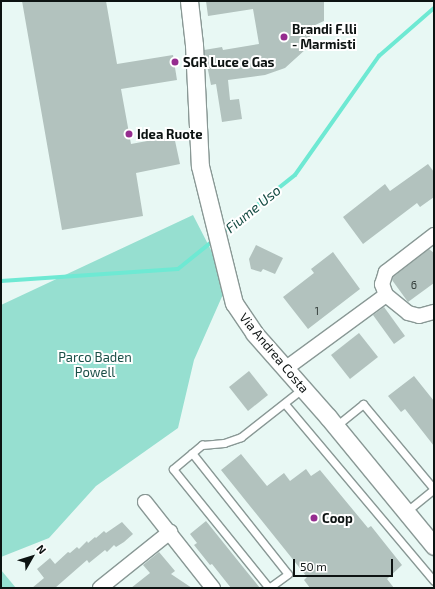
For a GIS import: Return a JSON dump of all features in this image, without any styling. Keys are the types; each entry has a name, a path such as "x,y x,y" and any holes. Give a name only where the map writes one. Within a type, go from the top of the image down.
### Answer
{"street":[{"name":"Via Andrea Costa","path":"189,1 194,45 200,166 231,295 254,333 336,426 434,546"},
{"path":"434,235 386,272 382,279 386,295 408,313 419,316 434,312"},
{"path":"285,369 386,295"},
{"path":"145,502 213,588"},
{"path":"100,588 170,532"}],"lane":[{"path":"192,453 288,574 269,588 173,469 192,453 202,445 224,443 242,437 285,404 302,388"},
{"path":"285,404 434,581"},
{"path":"336,426 363,404 434,489 406,512"}],"green space":[{"name":"Parco Baden Powell","path":"193,215 228,283 194,360 178,428 96,486 49,538 1,557 1,305"},
{"path":"1,570 16,588 1,588"}],"building":[{"path":"22,1 106,1 117,64 173,55 177,80 121,89 131,144 174,136 180,164 136,173 143,216 62,230"},
{"path":"206,1 324,1 324,21 313,26 306,49 285,68 265,75 228,80 230,100 239,99 242,119 222,122 216,84 211,85 204,50 222,47 223,50 259,44 253,9 208,16"},
{"path":"428,164 434,172 434,197 420,207 417,203 363,244 343,217 385,184 390,191"},
{"path":"256,245 283,258 275,274 263,269 261,272 251,269 249,259"},
{"path":"429,249 434,253 434,283 408,302 392,280 393,277"},
{"path":"333,252 360,289 308,329 283,297 314,273 311,269"},
{"path":"384,307 405,336 394,344 373,315"},
{"path":"359,333 378,357 350,379 331,355"},
{"path":"249,371 268,395 248,411 229,387"},
{"path":"414,376 434,401 434,446 405,409 401,412 388,396"},
{"path":"241,454 267,486 284,473 290,481 306,469 311,476 320,470 368,528 371,526 402,565 387,579 394,588 310,588 304,580 307,577 221,470"},
{"path":"206,521 260,588 231,588 212,564 210,565 194,545 197,543 190,534"},
{"path":"122,522 133,534 124,542 116,547 114,545 107,552 105,550 89,563 87,560 55,588 32,588 44,578 37,569 50,558 55,564 68,552 70,553 77,547 79,549 87,541 88,543 104,531 106,533"},
{"path":"159,552 175,571 171,574 192,588 131,588 150,573 143,565"}],"waterway":[{"name":"Fiume Uso","path":"222,233 295,175 379,56 434,8"},
{"name":"Fiume Uso","path":"1,281 178,269 214,240"}],"place":[{"name":"Brandi F.lli - Marmisti","path":"284,37"},
{"name":"SGR Luce e Gas","path":"175,62"},
{"name":"Idea Ruote","path":"129,134"},
{"name":"Coop","path":"314,518"}]}
